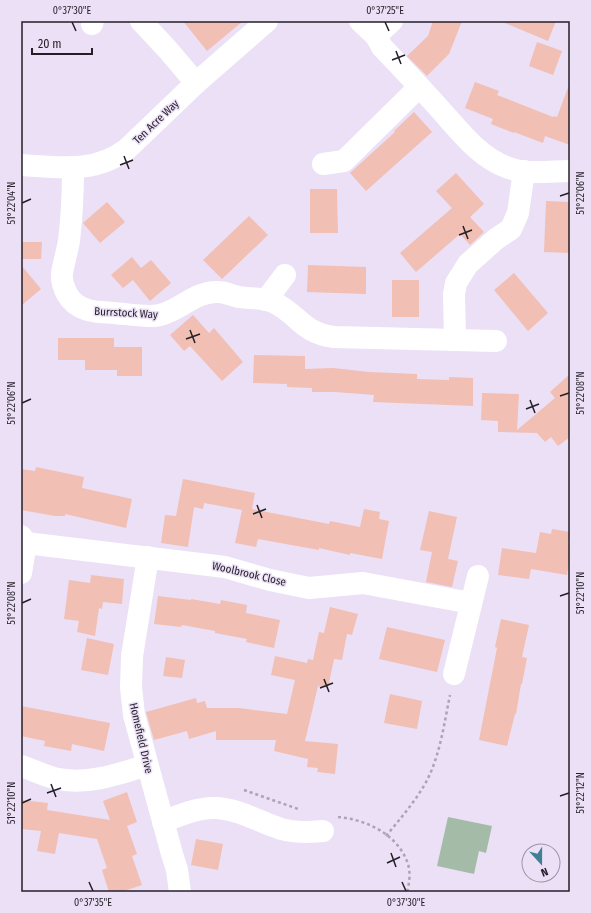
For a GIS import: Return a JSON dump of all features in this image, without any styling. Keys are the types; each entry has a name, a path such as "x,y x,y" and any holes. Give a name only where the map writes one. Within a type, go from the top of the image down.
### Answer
{"street":[{"path":"141,21 196,83"},
{"name":"Ten Acre Way","path":"21,165 73,168 98,165 108,162 121,154 196,83 267,21"},
{"path":"360,21 376,36 382,47 476,148 498,163 510,168 524,171 570,171"},
{"path":"376,36 392,21"},
{"path":"323,164 344,162 419,87"},
{"name":"Burrstock Way","path":"73,168 71,221 66,260 62,274 63,283 70,299 77,306 86,310 100,313 158,316 174,310 191,299 211,292 220,292 238,297 266,300 276,303 307,328 324,336 496,341"},
{"path":"455,339 454,294 456,283 468,264 496,239 509,231 513,225 520,201 524,171"},
{"path":"266,300 285,275"},
{"name":"Woolbrook Close","path":"21,573 24,540 226,567 270,580 309,588 363,583 471,604"},
{"name":"Homefield Drive","path":"148,557 132,656 131,687 134,715 177,870 180,892"},
{"path":"454,674 478,576"},
{"path":"21,766 46,776 70,781 95,779 147,765"},
{"path":"163,822 181,814 216,808 244,814 282,829 300,833 323,831"}],"path":[{"path":"386,836 417,797 430,772 442,731 454,674"}],"green space":[{"path":"448,817 492,826 486,853 479,851 474,874 437,866"}],"building":[{"path":"183,21 243,21 207,51"},
{"path":"433,21 462,21 449,54 427,76 407,56 428,36"},
{"path":"500,21 556,21 548,41"},
{"path":"537,42 562,51 553,75 529,66"},
{"path":"475,82 499,91 497,95 553,117 557,117 569,85 570,145 545,136 543,143 514,133 491,124 493,119 465,108"},
{"path":"414,112 432,132 366,191 350,173 395,132 394,131"},
{"path":"456,173 484,204 470,217 484,232 470,245 460,234 416,272 400,253 452,208 436,191"},
{"path":"310,189 337,189 338,233 310,233"},
{"path":"546,201 570,202 570,253 544,252"},
{"path":"107,202 125,222 100,243 83,223"},
{"path":"249,216 268,235 222,279 203,260"},
{"path":"21,242 42,242 41,259 21,259"},
{"path":"132,257 141,268 151,260 171,283 150,301 133,280 123,288 111,275"},
{"path":"21,265 41,289 21,306"},
{"path":"308,265 366,267 366,294 307,292"},
{"path":"514,273 548,313 528,331 494,290"},
{"path":"392,280 419,280 419,317 392,317"},
{"path":"193,315 209,333 214,328 243,362 222,381 190,346 184,351 170,335"},
{"path":"58,338 114,338 114,347 142,347 142,376 117,376 117,370 85,370 85,360 58,360"},
{"path":"254,355 305,356 305,369 333,368 369,372 417,374 417,379 449,380 449,377 473,378 473,406 373,402 374,395 312,392 312,388 287,387 287,384 253,383"},
{"path":"570,374 570,437 558,446 551,437 545,442 537,433 498,432 498,421 481,420 482,393 519,394 517,430 555,398 550,392"},
{"path":"36,467 84,477 82,488 132,499 126,528 65,514 65,516 55,516 21,510 21,469 35,471"},
{"path":"183,479 255,493 252,509 329,524 330,521 360,527 364,509 380,512 379,519 389,521 382,559 258,539 256,547 235,543 242,510 204,503 203,509 194,507 188,547 161,543 165,515 176,516"},
{"path":"429,511 457,517 448,559 458,561 452,587 426,582 432,552 420,550"},
{"path":"552,529 570,532 568,545 570,546 570,555 567,575 531,569 529,579 498,575 502,548 536,553 540,532 551,534"},
{"path":"91,575 124,579 122,604 103,602 102,609 99,608 95,636 77,632 79,621 64,619 69,580 90,583"},
{"path":"158,596 191,599 220,604 221,600 247,605 246,613 280,620 274,648 246,642 247,639 215,633 215,631 182,625 181,627 154,624"},
{"path":"330,607 358,614 352,635 347,634 342,660 334,659 328,688 318,686 305,741 338,744 335,774 317,772 318,768 307,767 308,759 274,751 276,740 216,740 216,731 189,739 187,731 154,740 146,712 196,698 197,703 205,701 207,708 239,708 287,714 295,680 271,675 275,656 307,663 308,659 313,660 319,632 324,633"},
{"path":"501,619 529,625 522,657 527,658 516,714 507,746 479,740 497,648 495,647"},
{"path":"387,627 445,640 437,672 379,659"},
{"path":"87,638 114,644 108,675 81,670"},
{"path":"166,657 185,660 182,678 163,676"},
{"path":"390,694 422,701 417,729 384,723"},
{"path":"21,706 110,723 104,751 72,744 71,751 44,746 45,741 21,736"},
{"path":"127,792 137,822 127,826 137,854 132,856 142,885 121,892 109,892 102,870 107,868 97,839 59,833 55,854 37,851 41,831 21,829 21,800 48,803 47,810 110,820 103,801"},
{"path":"196,839 223,844 218,870 191,865"}]}
